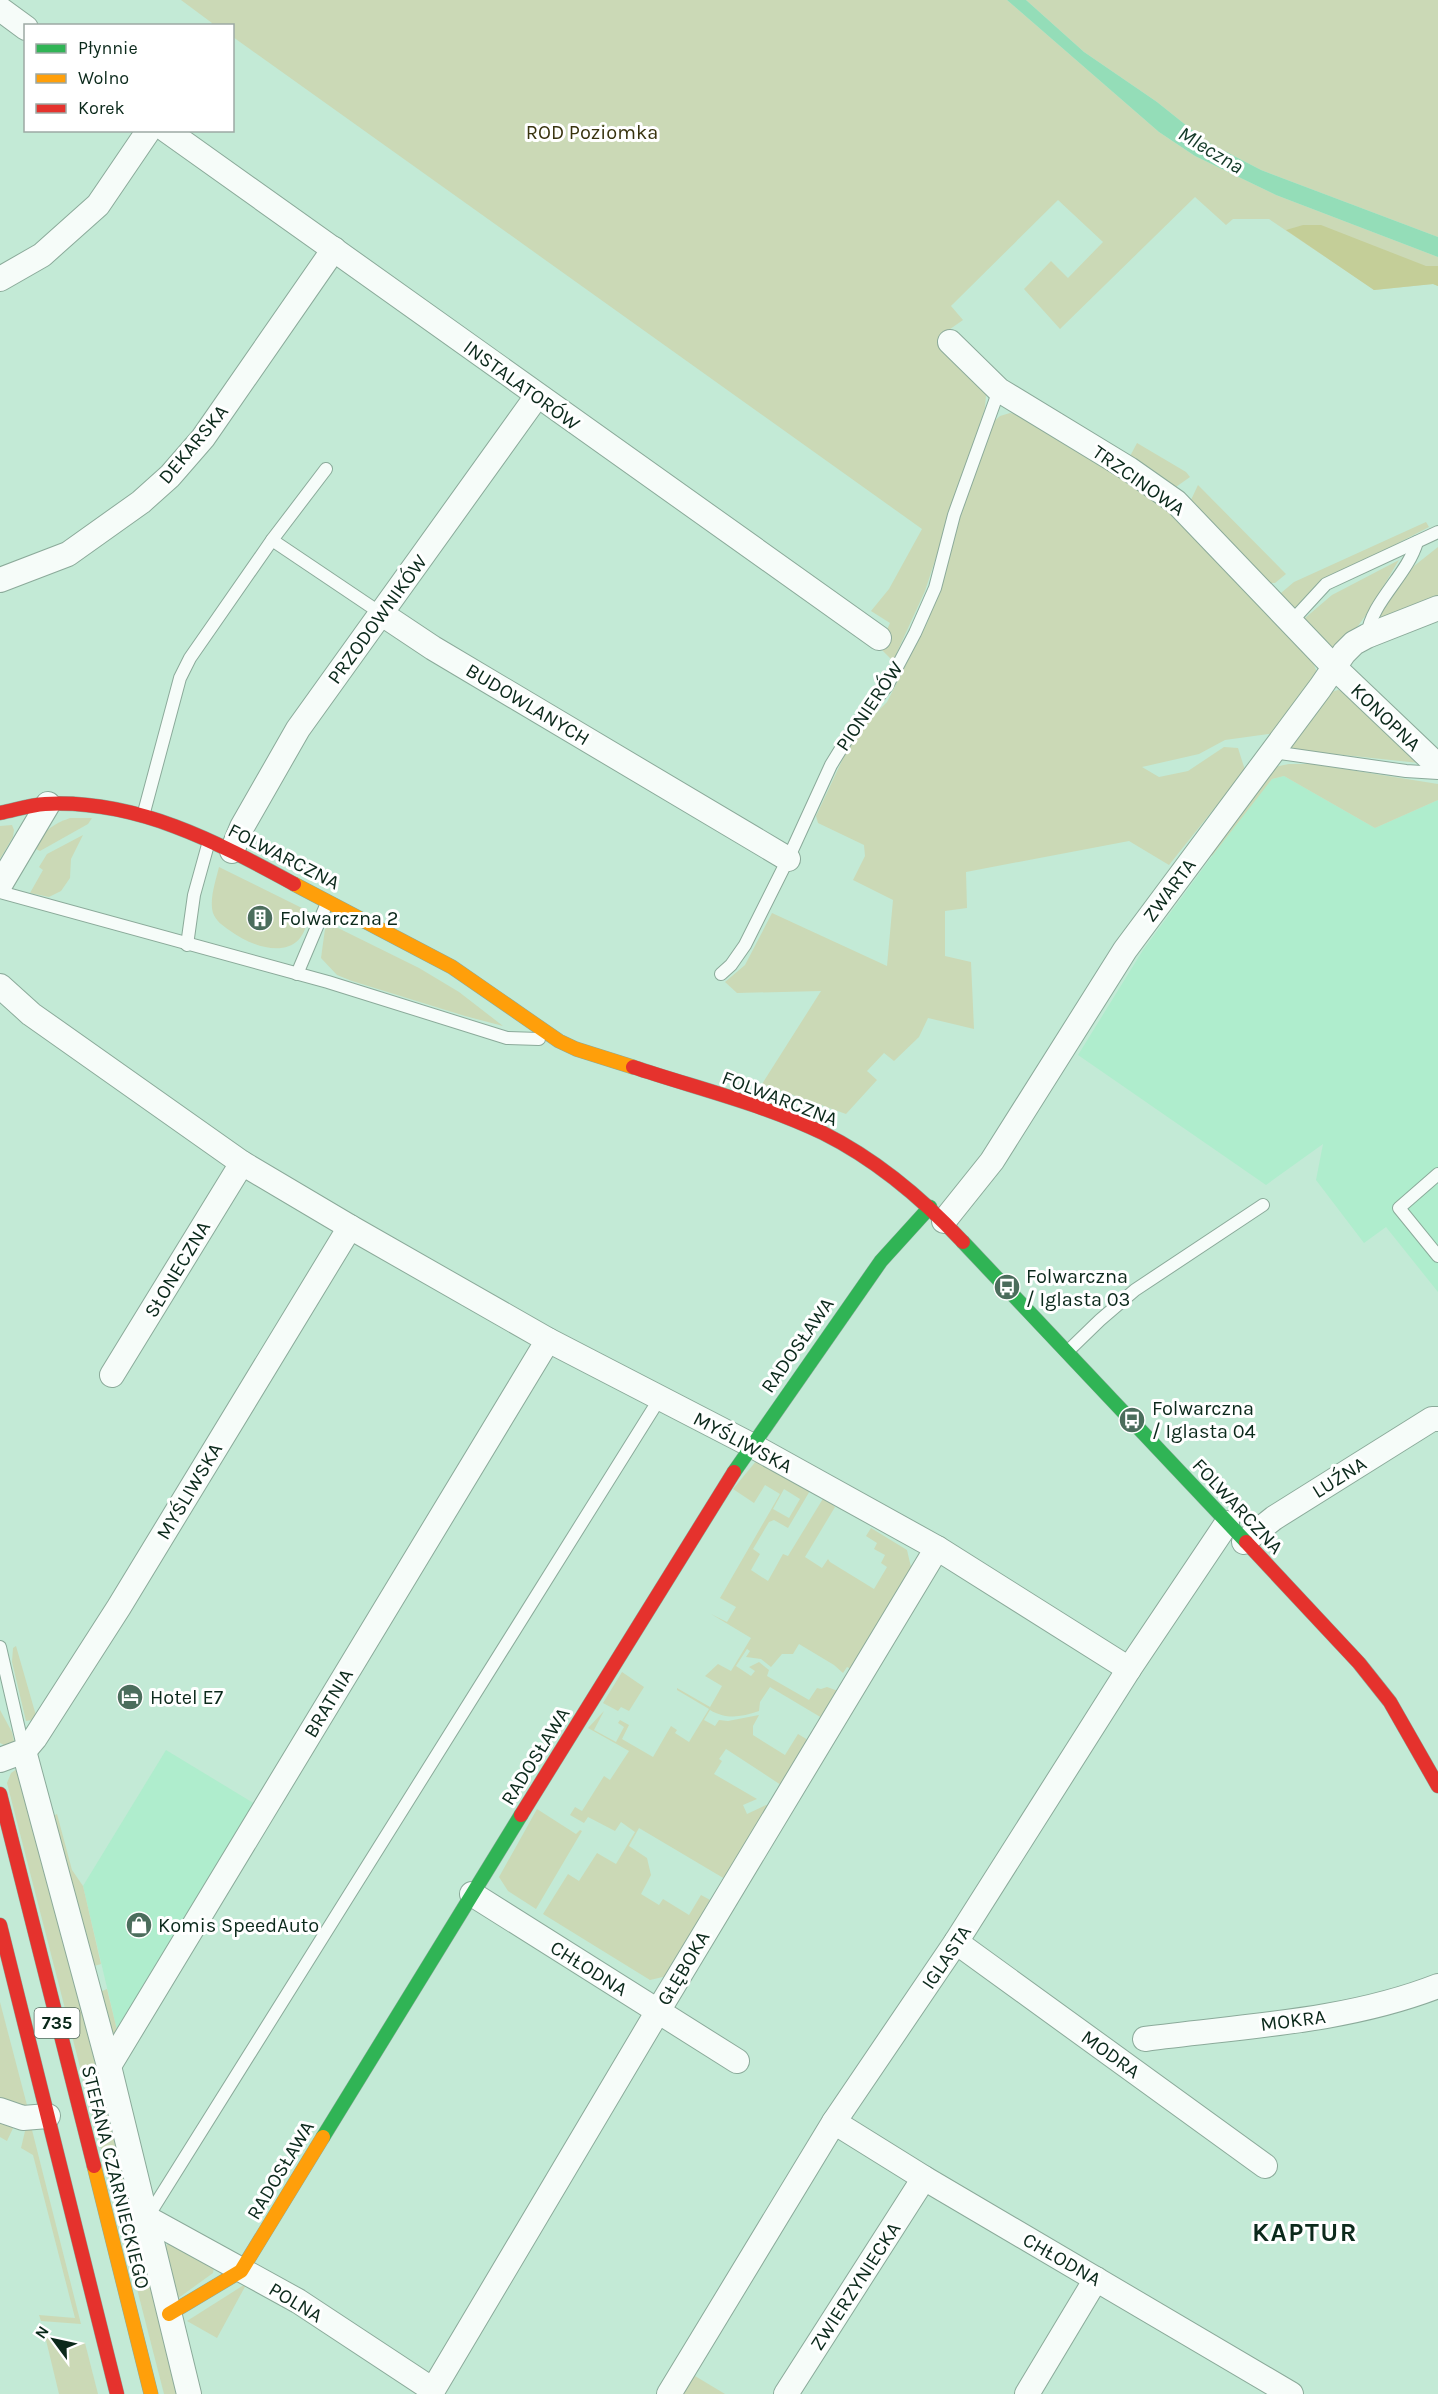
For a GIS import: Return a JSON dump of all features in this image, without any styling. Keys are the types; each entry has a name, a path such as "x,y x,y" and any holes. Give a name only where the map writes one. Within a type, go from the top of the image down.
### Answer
{"street":[{"path":"0,9 24,27"},
{"path":"0,279 42,255 98,205 148,132"},
{"name":"INSTALATORÓW","path":"169,132 879,638"},
{"name":"DEKARSKA","path":"0,580 68,554 141,502 170,476 203,438 334,249"},
{"name":"TRZCINOWA","path":"950,342 999,390 1129,469 1176,502 1334,667"},
{"name":"PRZODOWNIKÓW","path":"232,851 242,827 298,729 537,396"},
{"name":"ZWARTA","path":"937,1214 992,1161 1125,950 1344,653 1367,636 1438,608"},
{"name":"BUDOWLANYCH","path":"382,614 433,648 788,860"},
{"name":"KONOPNA","path":"1334,667 1438,766"},
{"path":"0,885 48,804"},
{"name":"FOLWARCZNA","path":"0,813 48,804 93,806 143,816 184,828 452,967 480,984 555,1039 576,1049 775,1113 823,1133 867,1158 937,1214 1359,1663 1390,1702 1438,1786"},
{"name":"MYŚLIWSKA","path":"0,986 31,1014 242,1162 350,1227 548,1340 751,1445 937,1548 1129,1670"},
{"name":"SŁONECZNA","path":"112,1375 242,1162"},
{"name":"RADOSŁAWA","path":"169,2314 242,2271 472,1894 751,1445 881,1261 937,1214"},
{"name":"MYŚLIWSKA","path":"24,1751 35,1738 113,1617 350,1227"},
{"name":"BRATNIA","path":"109,2066 548,1340"},
{"name":"LUŹNA","path":"1244,1542 1274,1518 1432,1419 1438,1419"},
{"name":"IGLASTA","path":"669,2394 834,2122 956,1942 1129,1670 1227,1523"},
{"name":"GŁĘBOKA","path":"436,2392 658,2011 937,1548"},
{"path":"0,1760 24,1751 109,2066 189,2394"},
{"name":"STEFANA CZARNIECKIEGO","path":"0,1794 151,2394"},
{"name":"CHŁODNA","path":"472,1894 737,2061"},
{"name":"735","path":"0,1925 117,2394"},
{"name":"MODRA","path":"956,1942 1265,2166"},
{"name":"MOKRA","path":"1145,2039 1347,2013 1383,2006 1438,1986"},
{"path":"0,2110 23,2118 48,2116"},
{"name":"CHŁODNA","path":"834,2122 924,2178 1096,2278 1276,2390"},
{"name":"ZWIERZYNIECKA","path":"786,2394 924,2178"},
{"name":"POLNA","path":"147,2218 298,2301 436,2392"},
{"path":"1027,2394 1096,2278"}],"lane":[{"name":"PIONIERÓW","path":"721,974 731,965 745,945 788,860 839,750 886,686 919,624 935,588 954,515 999,390"},
{"path":"143,816 180,678 190,658 272,540 326,469"},
{"path":"1291,622 1326,584 1438,532"},
{"name":"BUDOWLANYCH","path":"272,540 382,614"},
{"path":"1367,636 1371,618 1409,563 1417,542"},
{"path":"1272,752 1406,771 1438,773"},
{"path":"187,945 194,895 210,840"},
{"path":"0,892 297,974 507,1038 555,1039"},
{"path":"297,974 328,901"},
{"path":"1438,1174 1399,1208 1438,1256"},
{"path":"1067,1351 1136,1290 1263,1205"},
{"path":"147,2218 660,1398"},
{"path":"0,1647 24,1751"}],"shaded area":[{"path":"1303,225 1321,225 1426,266 1438,266 1438,286 1433,284 1374,290 1286,230"},
{"path":"1284,776 1375,828 1438,800 1438,1292 1386,1227 1364,1243 1316,1180 1323,1144 1266,1185 1078,1055 1143,950 1240,818 1272,779"},
{"name":"Komis SpeedAuto","path":"166,1750 255,1804 124,2027 117,2030 83,1886"}],"green space":[{"name":"ROD Poziomka","path":"181,0 1007,0 1159,132 1195,156 1276,195 1438,257 1438,286 1433,284 1374,290 1269,219 1233,219 1226,225 1195,197 1060,329 1024,289 1051,261 1068,278 1103,242 1058,200 951,306 963,320 943,334 986,395 985,408 925,591 893,661 879,647 890,623 871,611 889,589 922,529 234,38 234,24 212,23"},
{"path":"1026,0 1438,0 1438,237 1261,170 1207,142 1157,102 1084,52"},
{"path":"1010,413 1021,415 1126,478 1172,511 1310,654 1316,670 1316,679 1276,733 1225,740 1199,754 1142,767 1159,777 1188,771 1224,747 1238,748 1245,770 1169,865 1129,841 966,872 967,908 945,911 945,956 971,962 974,1029 928,1018 919,1037 894,1061 884,1053 867,1071 877,1080 846,1114 762,1084 821,991 737,993 725,982 745,965 772,913 887,966 893,900 853,880 865,856 864,845 818,823 816,816 846,752 865,724 887,702 927,623 944,577 960,517 991,424 1000,416"},
{"path":"1137,443 1186,472 1190,477 1173,489 1128,460"},
{"path":"1198,485 1286,574 1275,583 1269,583 1190,502"},
{"path":"1426,522 1429,527 1327,580 1314,589 1294,610 1281,599 1281,593 1294,582"},
{"path":"1438,547 1438,603 1372,622 1414,566"},
{"path":"1399,560 1361,622 1343,643 1333,650 1307,625 1305,618 1332,595"},
{"path":"1343,691 1419,763 1287,749 1331,692"},
{"path":"1289,764 1313,764 1438,784 1438,800 1375,828 1284,776 1272,779 1212,856 1207,850 1274,767"},
{"path":"70,818 92,818 88,824 40,851 34,848 49,829"},
{"path":"12,825 13,837 0,859 0,826"},
{"path":"83,835 71,859 70,878 61,891 49,897 30,893 43,870 39,867 47,854"},
{"path":"219,867 308,911 306,928 299,939 290,946 266,947 241,938 219,923 213,913 212,902"},
{"path":"332,925 419,968 459,992 503,1026 337,975 321,958 325,929"},
{"path":"757,1460 811,1489 788,1528 774,1520 769,1522 753,1549 760,1554 751,1570 768,1581 783,1554 788,1556 824,1497 834,1502 835,1507 805,1557 822,1568 828,1559 874,1589 887,1567 881,1563 885,1555 874,1549 877,1543 866,1536 871,1528 907,1550 911,1567 851,1669 847,1667 843,1673 799,1644 793,1654 782,1654 771,1667 761,1659 746,1657 750,1651 747,1649 736,1666 751,1676 755,1671 749,1667 759,1662 769,1670 767,1676 809,1700 817,1688 827,1687 838,1691 822,1718 770,1687 760,1702 759,1711 734,1717 710,1710 704,1720 715,1726 719,1720 728,1721 759,1715 753,1726 753,1735 785,1755 798,1734 808,1740 781,1785 726,1749 719,1759 722,1761 714,1774 757,1799 743,1805 747,1814 766,1805 769,1806 725,1879 639,1828 629,1846 647,1858 651,1875 641,1894 659,1905 663,1899 689,1915 701,1895 712,1901 667,1976 650,1980 543,1914 568,1874 579,1881 597,1853 616,1864 635,1832 621,1822 615,1831 588,1817 584,1823 570,1815 575,1807 582,1811 604,1776 610,1780 629,1751 588,1728 604,1711 594,1730 616,1742 624,1727 618,1723 620,1720 629,1725 622,1739 653,1757 671,1726 677,1730 675,1733 689,1742 709,1709 677,1688 710,1707 722,1686 705,1676 718,1664 731,1671 751,1638 711,1614 727,1622 736,1607 720,1598 780,1494 765,1485 754,1503 733,1489","holes":["784,1489 800,1499 789,1518 773,1509"]},
{"path":"16,1646 37,1719 26,1721 12,1662 13,1648"},
{"path":"622,1672 644,1687 629,1711 621,1707 618,1711 603,1703"},
{"path":"0,1710 12,1732 15,1746 0,1743"},
{"path":"20,1767 179,2394 164,2394 7,1783 11,1773"},
{"path":"537,1809 576,1834 582,1831 536,1909 508,1891 499,1877"},
{"path":"57,1814 72,1870 83,1886 101,1964 91,1967 53,1816"},
{"path":"107,1989 117,2030 112,2038 97,1993"},
{"path":"0,2002 28,2109 0,2097"},
{"path":"0,2121 14,2126 7,2141 0,2137"},
{"path":"26,2127 32,2130 81,2324 41,2321 39,2315 75,2318 33,2155 21,2148"},
{"path":"168,2243 214,2267 213,2273 177,2299 163,2251"},
{"path":"247,2283 217,2338 187,2321"},
{"path":"45,2336 85,2343 98,2394 59,2394"},
{"path":"690,2373 725,2394 680,2394"}],"water":[{"name":"Mleczna","path":"1007,0 1026,0 1084,52 1157,102 1207,142 1261,170 1438,237 1438,257 1276,195 1195,156 1159,132"}],"traffic: fast":[{"path":"734,1472 881,1261 930,1207"},
{"path":"963,1242 1246,1542"},
{"path":"323,2137 521,1815"}],"traffic: slow":[{"path":"294,884 452,967 559,1041 576,1049 633,1067"},
{"path":"169,2314 241,2271 323,2137"},
{"path":"94,2166 151,2394"}],"traffic: jam":[{"path":"0,813 45,804 79,804 111,808 175,826 235,853 294,884"},
{"path":"633,1067 753,1105 823,1133 862,1155 898,1181 963,1242"},
{"path":"521,1815 734,1472"},
{"path":"1246,1542 1359,1663 1390,1702 1438,1786"},
{"path":"0,1794 94,2166"},
{"path":"0,1925 117,2394"}],"place":[{"name":"Folwarczna 2","path":"260,918"},
{"name":"Folwarczna / Iglasta 03","path":"1007,1287"},
{"name":"Folwarczna / Iglasta 04","path":"1132,1420"},
{"name":"Hotel E7","path":"130,1697"},
{"name":"Komis SpeedAuto","path":"139,1925"}],"district":[{"name":"KAPTUR","path":"1305,2232"}]}
